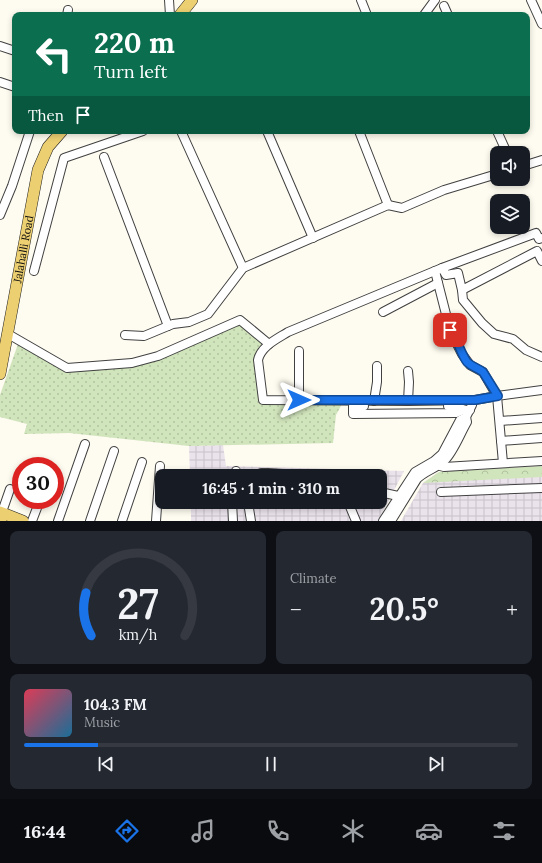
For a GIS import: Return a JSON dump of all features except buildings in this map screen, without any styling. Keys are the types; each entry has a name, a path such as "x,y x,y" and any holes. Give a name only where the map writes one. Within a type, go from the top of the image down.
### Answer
{"main road":[{"path":"182,12 188,2"},
{"name":"Jalahalli Road","path":"0,374 38,170 48,147 59,134"},
{"path":"1,516 23,521"}],"street":[{"path":"169,0 170,12"},
{"path":"361,0 366,12"},
{"path":"426,12 435,0"},
{"path":"531,0 542,24"},
{"path":"444,6 447,12"},
{"path":"0,46 12,50"},
{"path":"0,82 12,87"},
{"path":"0,215 12,186 29,134"},
{"path":"34,272 64,158 134,134"},
{"path":"182,134 243,268"},
{"path":"268,134 313,238"},
{"path":"360,134 388,205"},
{"path":"498,134 503,146"},
{"path":"104,157 168,326"},
{"path":"530,164 542,160"},
{"path":"125,335 144,336 172,324 189,322 208,314 243,268 388,205 402,208 444,190 490,176"},
{"path":"542,261 540,245 536,234 438,270 288,332 269,344 260,354 258,360 263,400 475,400 542,390"},
{"path":"462,290 540,245"},
{"path":"438,270 438,283 450,330 462,354 470,364 483,372 498,396 503,463"},
{"path":"438,270 446,276 458,273 463,300 482,323 494,334 513,339 526,350 542,357"},
{"path":"383,312 438,283"},
{"path":"8,334 67,368 132,363 158,356 240,320 269,344"},
{"path":"299,351 299,400"},
{"path":"374,401 377,382 377,366"},
{"path":"408,371 408,401"},
{"path":"392,521 417,479 437,463 460,420 475,400"},
{"path":"353,406 457,406 466,412 353,414 353,406"},
{"path":"500,421 542,418"},
{"path":"501,441 542,438"},
{"path":"58,521 85,444"},
{"path":"90,521 114,451"},
{"path":"437,463 444,467 542,461"},
{"path":"122,521 142,462"},
{"path":"383,521 415,472 437,463"},
{"path":"156,521 160,466"},
{"path":"441,492 542,488"},
{"path":"1,516 10,489"},
{"path":"387,494 398,496"},
{"path":"32,521 37,509"},
{"path":"232,509 233,521"},
{"path":"249,509 251,521"},
{"path":"351,509 356,521"}],"shaded area":[{"path":"223,445 226,466 333,469 190,469 189,446"},
{"path":"542,466 542,521 401,521 423,483 439,472"},
{"path":"387,471 404,471 387,504"},
{"path":"191,509 384,509 378,521 191,521"}],"green space":[{"path":"238,324 262,343 256,353 259,404 342,404 336,415 333,443 189,446 69,433 24,434 27,424 0,417 0,395 18,344 65,371 133,365"},
{"path":"542,466 542,477 423,483 439,472"}],"route":[{"path":"299,400 475,400 498,396 483,372 476,369 466,360 450,330"}]}
